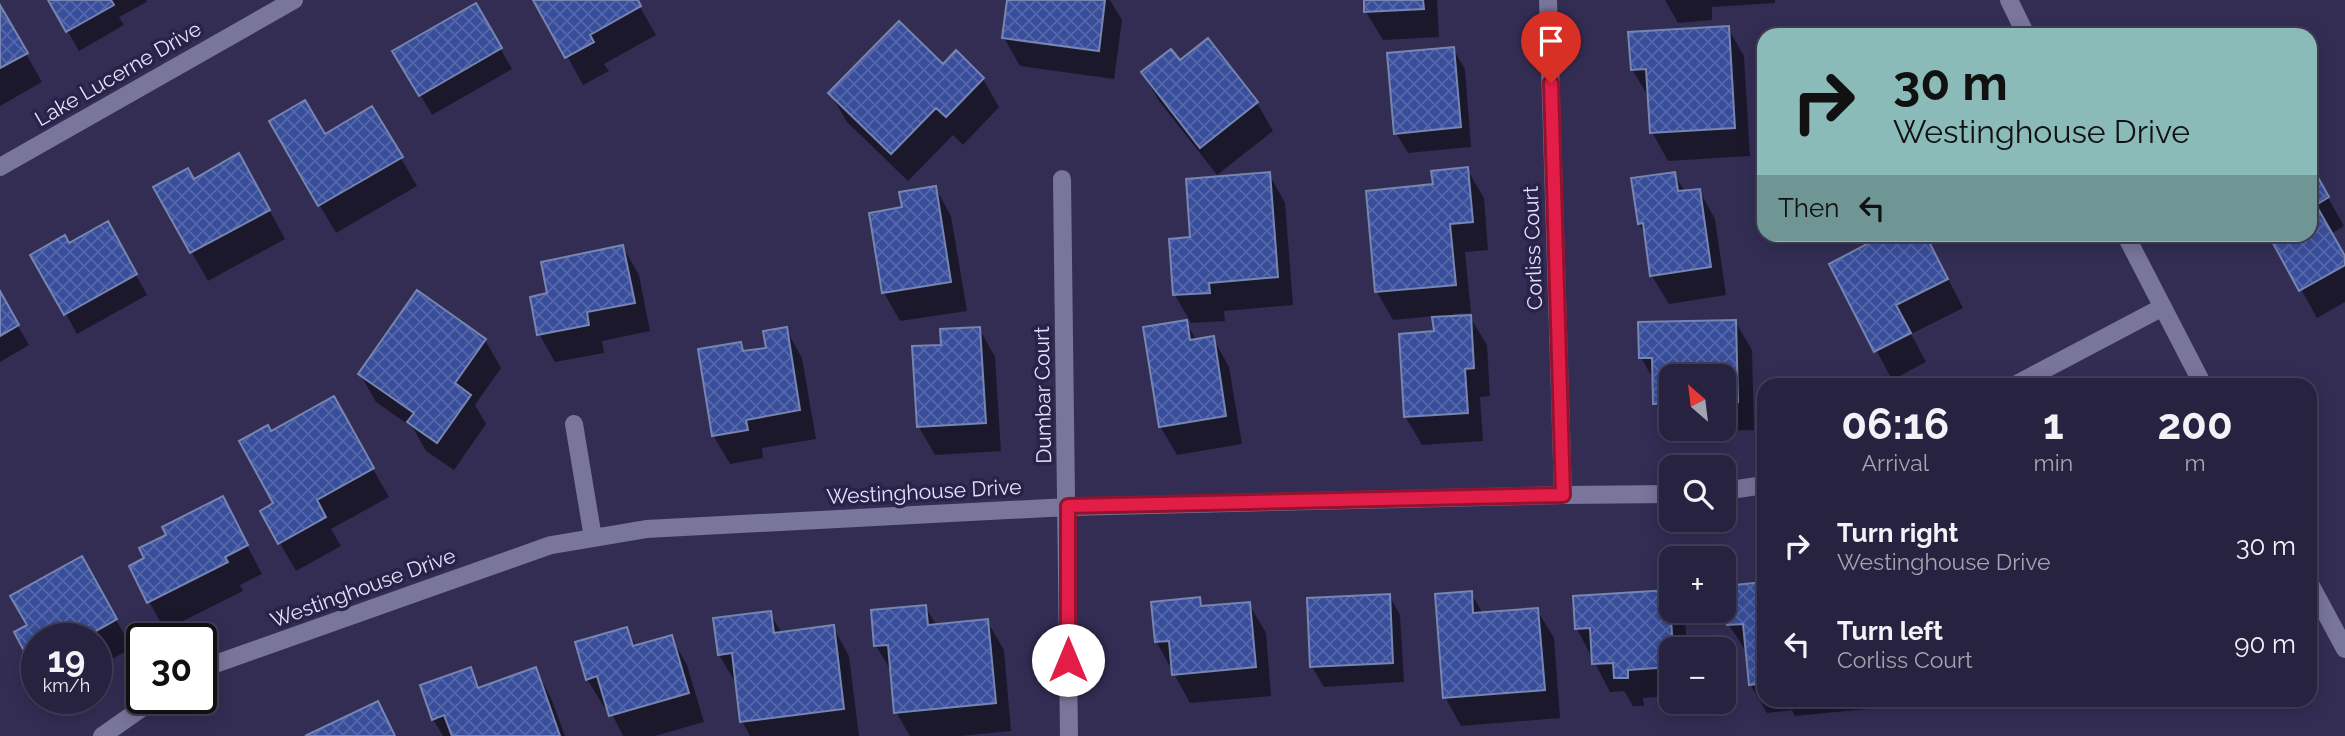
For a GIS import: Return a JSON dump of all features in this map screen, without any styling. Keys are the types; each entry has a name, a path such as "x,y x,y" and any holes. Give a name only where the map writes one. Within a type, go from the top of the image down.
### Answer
{"street":[{"name":"Lake Lucerne Drive","path":"0,167 294,0"},
{"name":"Corliss Court","path":"1548,0 1563,495"},
{"path":"2009,0 2023,28"},
{"name":"Dumbar Court","path":"1062,179 1069,736"},
{"path":"2129,242 2199,378"},
{"path":"2027,378 2161,308"},
{"path":"574,424 593,538"},
{"path":"1736,489 1757,486"},
{"name":"Westinghouse Drive","path":"217,663 551,545 646,529 1068,506 1659,494"},
{"path":"2317,597 2345,649"},
{"path":"102,736 133,714"}],"building":[{"path":"48,0 111,0 114,5 66,32"},
{"path":"533,0 638,0 641,6 590,35 594,42 565,58"},
{"path":"1007,0 1105,0 1099,51 1002,38"},
{"path":"1364,0 1423,0 1424,9 1364,12"},
{"path":"476,3 502,48 419,96 392,51"},
{"path":"0,5 28,53 0,68"},
{"path":"899,21 943,64 956,50 984,78 946,117 936,108 891,154 828,93"},
{"path":"1729,26 1735,128 1650,133 1646,69 1631,70 1628,32"},
{"path":"1208,38 1258,102 1200,148 1141,72 1171,49 1180,60"},
{"path":"1454,47 1461,127 1394,134 1387,53"},
{"path":"305,100 325,134 372,106 403,157 318,206 269,121"},
{"path":"239,153 270,210 190,253 153,187 188,168 194,179"},
{"path":"1468,167 1473,222 1450,224 1456,285 1375,292 1366,191 1433,184 1431,171"},
{"path":"1270,172 1278,277 1209,283 1210,293 1173,295 1169,239 1190,237 1186,179"},
{"path":"1675,172 1678,191 1700,189 1711,267 1650,276 1643,223 1638,224 1631,178"},
{"path":"2317,176 2329,197 2317,204"},
{"path":"936,186 951,282 882,293 869,213 902,207 899,192"},
{"path":"2317,207 2345,256 2345,265 2299,291 2272,242 2317,242"},
{"path":"108,221 137,274 64,315 30,255 65,235 69,243"},
{"path":"1871,242 1929,242 1948,279 1896,305 1911,333 1874,352 1829,264"},
{"path":"623,245 635,303 587,312 589,325 537,335 530,297 547,293 541,262"},
{"path":"417,290 486,339 455,383 471,395 437,443 407,422 414,413 358,374"},
{"path":"0,291 19,325 0,336"},
{"path":"1471,315 1474,368 1465,369 1468,413 1404,417 1399,334 1434,331 1432,317"},
{"path":"1187,320 1190,340 1214,336 1226,416 1159,427 1143,327"},
{"path":"1736,320 1738,402 1736,364 1659,364 1659,404 1653,404 1652,358 1639,358 1638,322"},
{"path":"787,327 800,410 746,420 748,430 712,436 698,349 741,342 743,351 766,348 763,331"},
{"path":"980,327 986,423 917,427 912,346 941,345 940,329"},
{"path":"334,396 374,468 317,500 326,517 278,544 260,511 273,503 239,441 268,425 271,431"},
{"path":"223,496 248,545 225,557 228,562 147,603 129,566 144,558 139,548 166,535 162,527"},
{"path":"82,556 117,619 110,623 26,623 10,596"},
{"path":"1757,583 1757,684 1749,685 1743,624 1727,625 1736,623 1736,585"},
{"path":"1472,591 1473,613 1538,608 1545,690 1443,698 1435,594"},
{"path":"1659,591 1659,623 1671,623 1672,637 1659,637 1659,668 1628,670 1628,678 1614,678 1613,663 1592,664 1590,628 1575,629 1573,596"},
{"path":"1390,594 1393,663 1310,667 1307,598"},
{"path":"1200,597 1201,606 1250,602 1256,667 1172,675 1169,641 1155,642 1151,602"},
{"path":"926,605 928,625 988,619 996,703 894,713 888,645 874,646 871,610"},
{"path":"771,611 774,633 834,625 844,709 740,722 732,653 718,655 713,618"},
{"path":"627,627 633,646 672,635 689,693 609,716 597,676 586,680 575,642"},
{"path":"21,628 21,645 14,632"},
{"path":"471,667 478,688 536,667 560,736 452,736 444,715 432,720 420,685"},
{"path":"378,701 395,736 305,736"}],"route":[{"path":"1068,660 1068,506 1563,495 1551,83"}]}
